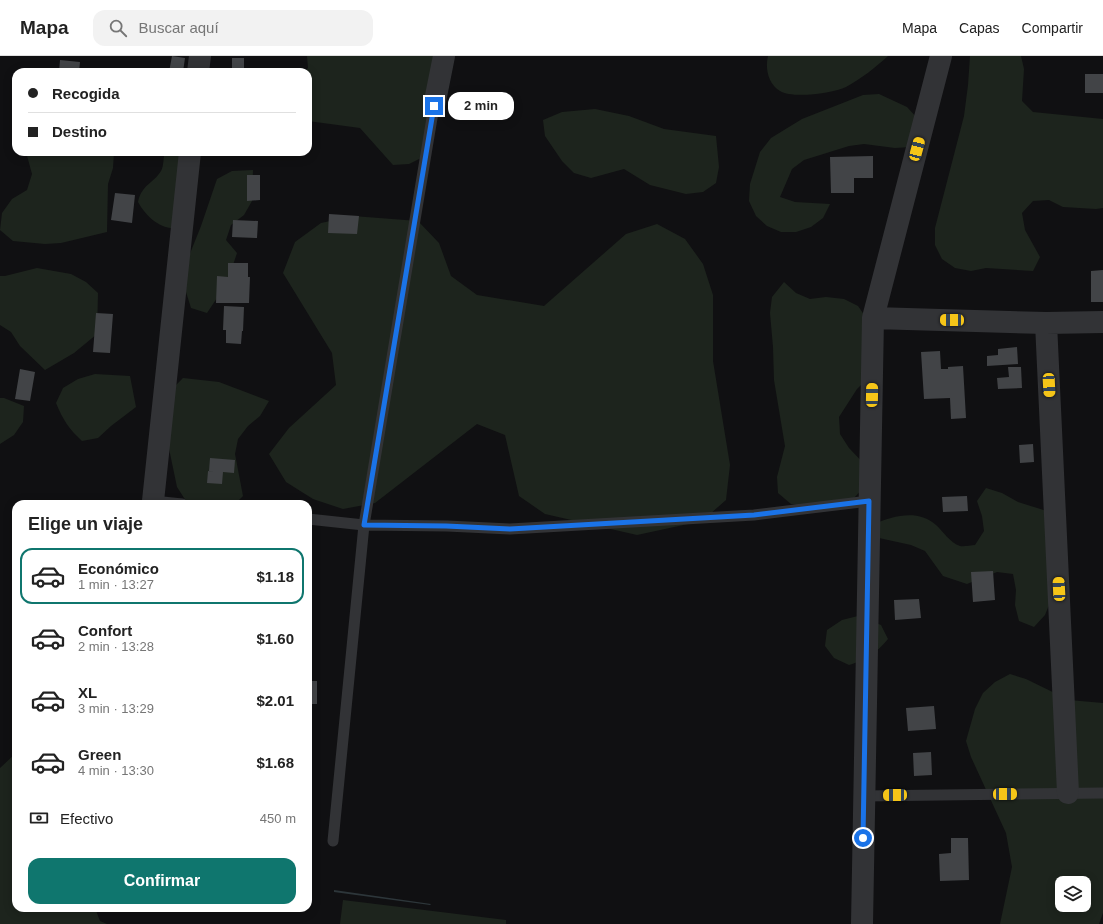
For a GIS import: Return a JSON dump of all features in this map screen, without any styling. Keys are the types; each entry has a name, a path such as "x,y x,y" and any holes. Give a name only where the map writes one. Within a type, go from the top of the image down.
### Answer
{"street":[{"path":"198,68 200,56"},
{"path":"434,106 444,56"},
{"path":"862,924 873,318 941,56"},
{"path":"153,500 190,156"},
{"path":"873,318 1103,322"},
{"path":"1046,322 1068,794"}],"lane":[{"path":"333,841 364,525 434,106"},
{"path":"312,519 364,525 446,526 510,529 754,515 869,501"},
{"path":"864,796 1103,793"}],"shaded area":[{"path":"307,56 441,56 423,157 409,164 393,165 360,128 312,122 312,68 308,68"},
{"path":"768,56 888,56 868,73 846,87 823,93 794,95 780,91 770,80 767,71"},
{"path":"970,56 1021,56 1024,69 1022,101 1033,112 1103,119 1103,208 1063,207 1049,200 1033,201 1022,213 1025,230 1040,257 1033,271 986,268 971,271 955,268 942,259 935,245 935,228 964,116"},
{"path":"879,94 907,107 918,119 911,147 895,148 864,144 849,146 804,160 792,169 780,197 795,202 830,204 823,218 811,227 796,232 781,232 767,226 756,216 749,201 750,184 760,152 771,138 802,119 863,95"},
{"path":"595,109 629,116 664,129 716,136 719,167 716,183 703,192 686,194 650,185 624,169 591,178 574,173 562,161 545,136 543,120 562,112"},
{"path":"27,156 114,156 113,168 108,184 107,232 61,243 45,244 13,241 0,230 2,213 12,199 27,190 32,174"},
{"path":"164,156 187,156 175,228 169,228 158,224 144,212 138,202 142,191 158,175 163,167"},
{"path":"253,170 252,201 244,215 231,225 226,240 237,253 227,283 207,313 191,308 186,292 185,276 187,261 217,179 232,171"},
{"path":"353,216 418,221 439,243 451,276 477,295 544,306 626,234 657,224 685,239 703,264 713,295 713,361 730,465 726,500 702,521 637,535 545,514 519,496 505,435 477,424 375,503 343,509 313,499 286,482 269,454 289,428 336,385 332,353 283,273 295,242 321,223"},
{"path":"37,268 71,274 86,282 98,293 97,334 74,353 45,370 20,346 11,332 0,325 0,276"},
{"path":"784,282 796,293 810,299 826,297 844,299 858,306 867,319 868,378 857,389 839,417 840,434 849,448 870,470 865,486 854,498 824,509 791,504 778,493 777,477 785,446 774,380 770,313 772,297"},
{"path":"95,374 130,376 136,407 98,438 82,441 67,424 56,403 63,388 78,379"},
{"path":"183,378 219,382 269,401 260,416 248,426 238,439 235,454 243,496 239,500 185,500 177,487 167,439 171,390"},
{"path":"0,398 4,398 24,406 23,422 14,435 0,444"},
{"path":"986,488 1002,493 1018,502 1053,513 1051,600 1045,615 1034,627 1019,621 1015,605 1016,590 1013,574 997,572 967,584 943,576 925,551 911,545 879,538 874,524 897,517 921,517 936,525 950,540 956,544 962,546 975,545 984,531 982,516 977,501"},
{"path":"858,616 881,625 888,639 871,655 861,661 849,665 834,658 825,646 827,630 842,620"},
{"path":"1010,674 1026,679 1069,700 1103,703 1103,913 1099,924 1000,924 1012,867 1006,833 971,757 966,741 975,709 983,693 995,682"},
{"path":"12,757 12,912 97,912 100,921 107,924 0,924 0,768"},
{"path":"334,890 431,904 334,892"},
{"path":"343,900 506,920 506,924 340,924"}],"building":[{"path":"172,56 185,58 184,68 170,68"},
{"path":"232,58 244,58 244,68 232,68"},
{"path":"60,60 80,62 79,68 59,68"},
{"path":"1085,74 1103,74 1103,93 1085,93"},
{"path":"873,156 873,178 854,178 854,193 831,193 830,157"},
{"path":"247,175 260,175 260,200 247,201"},
{"path":"115,193 135,195 132,223 111,220"},
{"path":"329,214 359,216 357,234 328,233"},
{"path":"233,220 258,221 257,238 232,237"},
{"path":"228,263 248,263 248,277 250,277 249,303 216,303 217,276 228,277"},
{"path":"1103,270 1103,302 1091,302 1091,271"},
{"path":"224,306 244,307 241,344 226,343 226,330 223,330"},
{"path":"96,313 113,314 110,353 93,352"},
{"path":"1017,347 1018,364 987,366 987,356 998,355 998,349"},
{"path":"940,351 941,369 963,366 966,418 951,419 950,398 924,399 921,352"},
{"path":"1008,367 1021,367 1022,388 998,389 997,378 1009,377"},
{"path":"20,369 35,372 30,401 15,399"},
{"path":"1033,444 1034,462 1020,463 1019,445"},
{"path":"210,458 235,460 234,473 223,472 222,484 207,483 208,471 214,472 209,471"},
{"path":"967,496 968,511 943,512 942,497"},
{"path":"993,571 995,600 973,602 971,572"},
{"path":"919,599 921,618 895,620 894,600"},
{"path":"312,681 317,681 317,704 312,704"},
{"path":"934,706 936,729 908,731 906,708"},
{"path":"931,752 932,775 914,776 913,753"},
{"path":"951,838 968,838 969,880 940,881 939,854 951,853"}],"route":[{"path":"434,106 364,525 446,526 510,529 754,515 869,501 863,838"}]}
